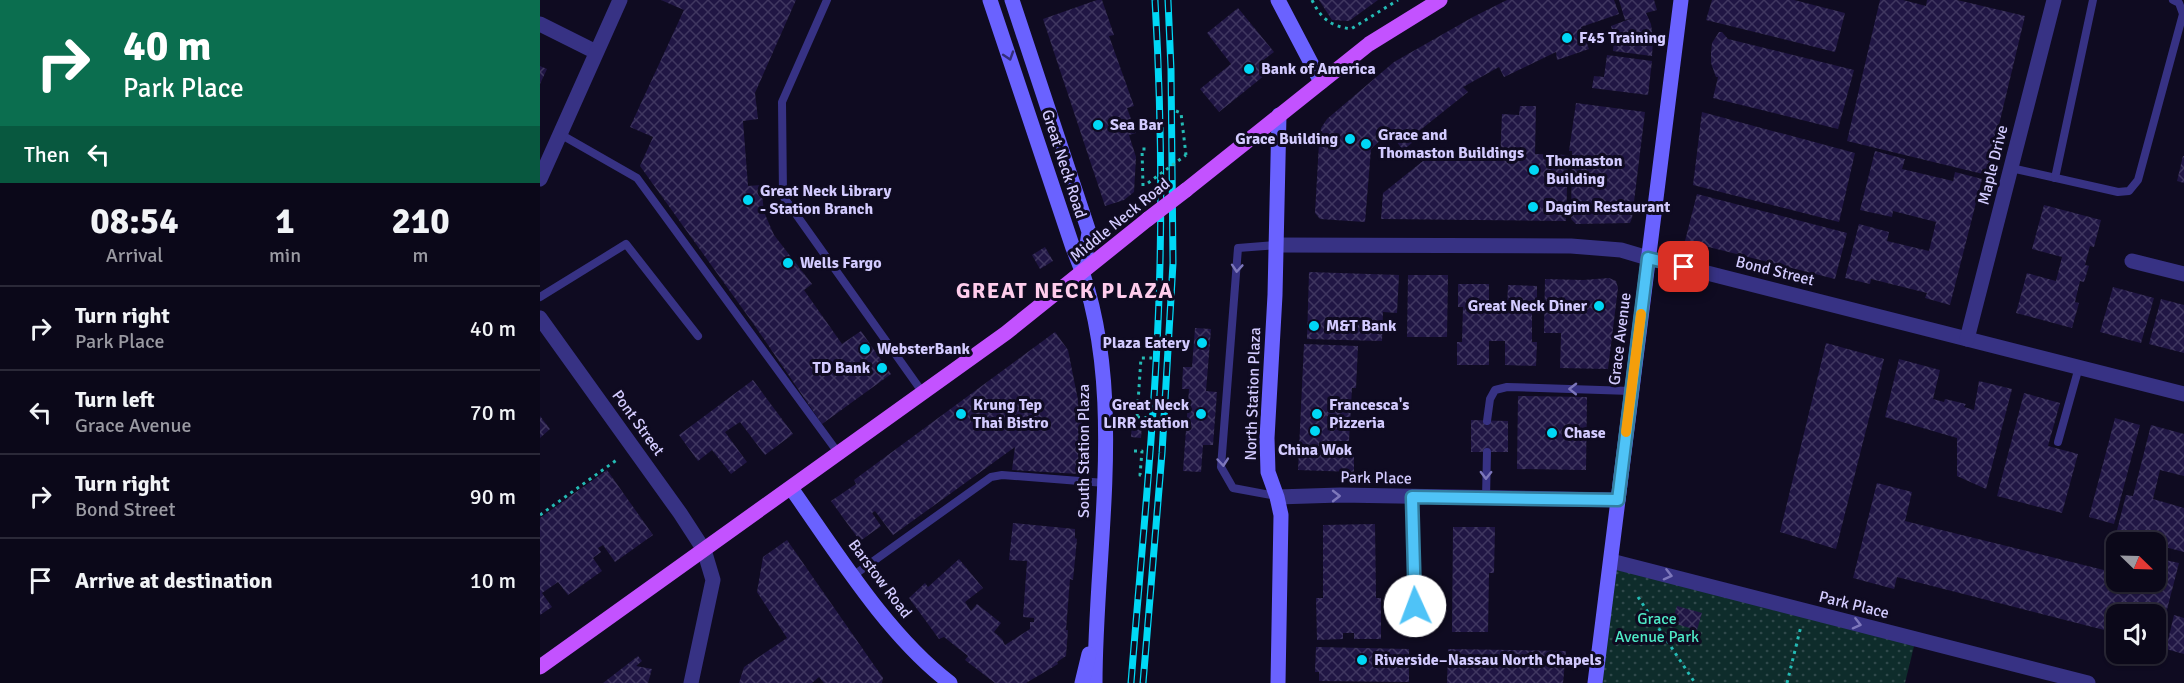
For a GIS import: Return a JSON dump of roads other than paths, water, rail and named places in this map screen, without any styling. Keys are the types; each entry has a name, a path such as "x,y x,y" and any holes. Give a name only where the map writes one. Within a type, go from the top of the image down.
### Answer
{"main road":[{"name":"Middle Neck Road","path":"540,667 1006,333 1369,44 1440,0"}],"street":[{"path":"540,179 620,0"},
{"name":"Great Neck Road","path":"990,0 1083,272"},
{"name":"Great Neck Road","path":"1012,0 1089,232 1083,272"},
{"path":"1278,0 1321,82"},
{"name":"Grace Avenue","path":"1595,683 1681,0"},
{"name":"Maple Drive","path":"1967,339 2054,0"},
{"path":"540,24 596,52"},
{"name":"North Station Plaza","path":"1278,683 1281,515 1268,472 1267,438 1276,245 1279,115"},
{"name":"Bond Street","path":"1276,245 1570,246 1621,250 2184,394"},
{"path":"2132,261 2184,274"},
{"name":"South Station Plaza","path":"1083,272 1093,314 1102,374 1106,483 1095,631 1095,683"},
{"name":"Pont Street","path":"540,318 704,550 713,580 691,683"},
{"name":"Barstow Road","path":"791,488 895,630 927,664 950,683"},
{"name":"Park Place","path":"1277,497 1618,500"},
{"name":"Park Place","path":"1611,561 2088,683"},
{"name":"South Station Plaza","path":"1082,683 1095,631"}],"lane":[{"path":"827,0 782,102 783,196 924,393"},
{"path":"2055,178 2093,0"},
{"path":"2011,168 2118,192 2129,191 2138,180 2183,14 2179,3 2173,0"},
{"path":"560,134 637,178 839,454"},
{"path":"540,297 626,244 698,336"},
{"path":"1276,245 1238,248 1221,467 1233,488 1277,497"},
{"path":"2058,442 2079,367"},
{"path":"1487,420 1490,399 1495,390 1501,388 1632,391"},
{"path":"1486,452 1486,498"},
{"path":"854,575 990,477 1002,475 1106,483"},
{"path":"1412,497 1416,627"}],"railway":[{"path":"1131,683 1156,368 1158,316 1161,164 1155,0"},
{"path":"1143,683 1162,453 1173,263 1168,0"}],"place":[{"name":"F45 Training","path":"1567,38"},
{"name":"Bank of America","path":"1249,69"},
{"name":"Sea Bar","path":"1098,125"},
{"name":"Grace Building","path":"1350,139"},
{"name":"Grace and Thomaston Buildings","path":"1366,144"},
{"name":"Thomaston Building","path":"1534,170"},
{"name":"Great Neck Library - Station Branch","path":"748,200"},
{"name":"Dagim Restaurant","path":"1533,207"},
{"name":"Wells Fargo","path":"788,263"},
{"name":"Great Neck Diner","path":"1599,306"},
{"name":"M&T Bank","path":"1314,326"},
{"name":"Plaza Eatery","path":"1202,343"},
{"name":"WebsterBank","path":"865,349"},
{"name":"TD Bank","path":"882,368"},
{"name":"Krung Tep Thai Bistro","path":"961,414"},
{"name":"Great Neck LIRR station","path":"1201,414"},
{"name":"Francesca's Pizzeria","path":"1317,414"},
{"name":"China Wok","path":"1315,431"},
{"name":"Chase","path":"1552,433"},
{"name":"Riverside–Nassau North Chapels","path":"1362,660"}],"district":[{"name":"GREAT NECK PLAZA","path":"1065,290"}],"park label":[{"name":"Grace Avenue Park","path":"1657,628"}]}
